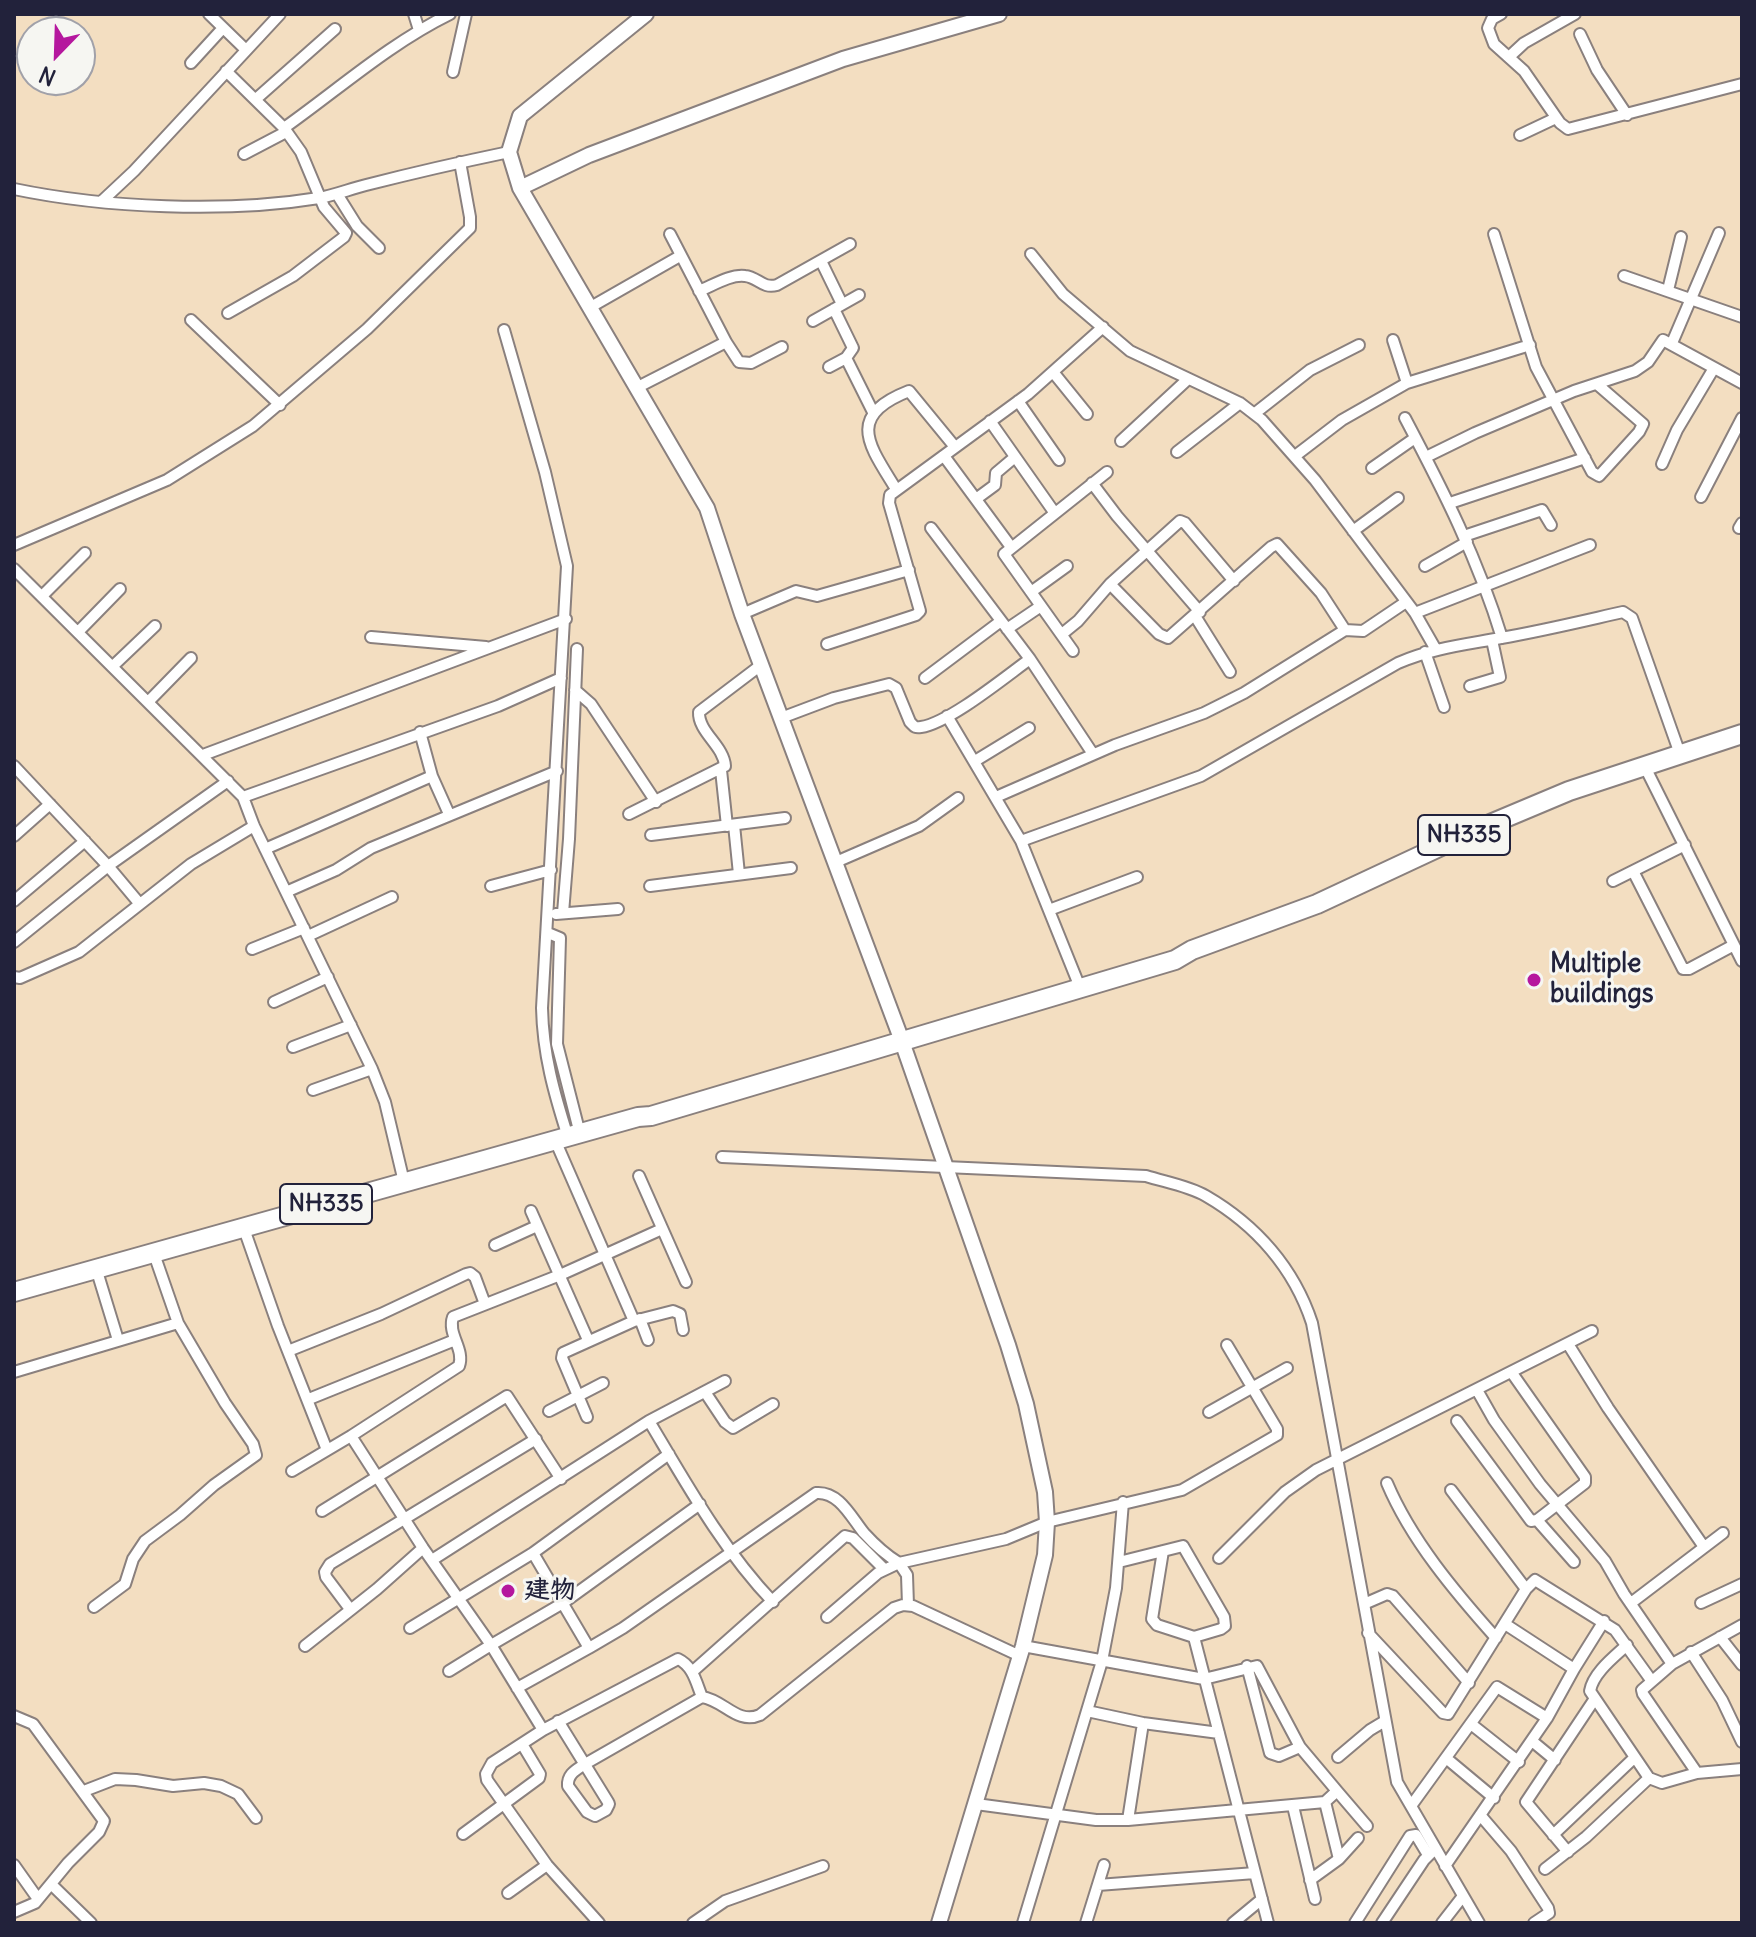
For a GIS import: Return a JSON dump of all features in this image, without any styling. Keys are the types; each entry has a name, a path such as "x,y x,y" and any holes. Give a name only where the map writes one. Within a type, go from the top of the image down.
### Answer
{"highway":[{"name":"NH335","path":"900,1037 1175,960 1192,950 1317,904 1535,805 1644,765 1742,734"},
{"name":"NH335","path":"14,1292 243,1226 638,1117 651,1116 1077,980 1180,950 1192,950"}],"street":[{"path":"209,14 246,50"},
{"path":"102,201 134,171 280,14"},
{"path":"414,14 419,30"},
{"path":"244,154 285,130 379,56 450,14"},
{"path":"453,72 466,14"},
{"path":"646,14 520,116 509,152 520,188 707,508 742,614 947,1169 1016,1368 1039,1465 1047,1522 1045,1555 1021,1651 939,1923"},
{"path":"520,188 589,155 843,59 999,14"},
{"path":"1501,14 1489,23 1489,34 1494,44 1510,56 1563,127 1574,130 1662,103 1742,84"},
{"path":"1510,56 1524,43 1575,14"},
{"path":"191,63 223,28"},
{"path":"256,99 335,29"},
{"path":"1580,34 1597,70 1627,115"},
{"path":"226,71 285,130 301,152 319,198 346,235 293,276 228,313"},
{"path":"1520,135 1556,118"},
{"path":"14,189 102,201 186,206 240,205 319,198 509,152"},
{"path":"14,545 167,480 253,426 280,405 367,329 470,228 460,162"},
{"path":"337,194 357,226 379,248"},
{"path":"1672,343 1719,233"},
{"path":"670,234 739,362 751,363 782,347"},
{"path":"1494,234 1536,367 1592,472 1599,476 1643,428 1641,421 1598,385"},
{"path":"1668,290 1681,237"},
{"path":"699,291 745,276 764,286 777,285 850,244"},
{"path":"1031,254 1051,282 1130,351 1240,403 1295,456 1415,613 1430,650 1444,707"},
{"path":"589,308 680,256"},
{"path":"821,261 853,348 846,358 829,367"},
{"path":"1624,276 1742,317"},
{"path":"813,321 859,295"},
{"path":"191,320 280,405"},
{"path":"827,644 916,615 920,611 889,503 890,495 1018,401 1103,327"},
{"path":"504,330 567,566 542,1041 548,1073 605,1253 648,1340"},
{"path":"1393,340 1407,383"},
{"path":"1426,457 1552,400 1643,367 1663,340 1742,383"},
{"path":"636,388 726,342"},
{"path":"1254,414 1310,370 1359,345"},
{"path":"1295,456 1342,420 1407,383 1530,345"},
{"path":"846,358 873,412"},
{"path":"1662,464 1677,430 1714,368"},
{"path":"1053,372 1087,414"},
{"path":"1121,441 1188,379"},
{"path":"896,489 870,443 868,423 873,412 909,391 955,447"},
{"path":"1018,401 1059,460"},
{"path":"1177,452 1240,403"},
{"path":"1405,418 1450,503 1485,587 1497,639 1500,677 1470,686"},
{"path":"1701,497 1742,418"},
{"path":"990,421 1054,512"},
{"path":"1372,468 1415,438"},
{"path":"944,456 1011,547"},
{"path":"976,499 995,485 996,473 1015,457"},
{"path":"1450,503 1585,458"},
{"path":"1073,651 1004,554 1107,472"},
{"path":"1092,483 1198,614 1230,672"},
{"path":"1353,531 1398,498"},
{"path":"1425,566 1465,539 1542,510 1546,512 1551,525"},
{"path":"1062,634 1078,621 1110,584 1177,523 1183,522 1234,581"},
{"path":"931,528 1030,659 1093,754"},
{"path":"1110,584 1163,637 1171,636 1277,544 1321,593 1345,630"},
{"path":"1415,613 1590,545"},
{"path":"42,596 85,553"},
{"path":"1031,592 1067,566"},
{"path":"14,569 243,797 254,826 372,1069 385,1102 404,1182"},
{"path":"742,614 796,591 817,596 909,570"},
{"path":"78,632 120,589"},
{"path":"996,797 1093,754 1204,713 1244,693 1345,630 1363,631 1406,602"},
{"path":"925,678 1004,625 1041,606"},
{"path":"1021,841 1201,776 1398,663 1430,650 1623,612 1629,614 1680,754"},
{"path":"203,755 566,619"},
{"path":"113,666 155,626"},
{"path":"371,637 488,647"},
{"path":"563,913 577,649"},
{"path":"149,701 191,658"},
{"path":"781,718 834,698 889,684 896,688 913,726 921,727 947,716 1030,659"},
{"path":"739,874 721,770 725,761 699,720 699,712 761,665"},
{"path":"243,797 498,706 561,678"},
{"path":"575,690 591,704 656,802"},
{"path":"947,716 1021,841 1077,980"},
{"path":"975,761 1029,728"},
{"path":"420,732 432,776 449,814"},
{"path":"1644,765 1742,961"},
{"path":"14,766 139,903"},
{"path":"629,814 721,770"},
{"path":"286,892 336,870 371,848 557,771"},
{"path":"265,849 432,776"},
{"path":"14,942 108,866 228,781"},
{"path":"836,862 919,826 958,798"},
{"path":"14,836 50,804"},
{"path":"651,835 785,818"},
{"path":"14,977 20,978 79,952 191,864 254,826"},
{"path":"14,901 85,841"},
{"path":"1613,881 1685,845"},
{"path":"650,886 791,868"},
{"path":"491,886 551,870"},
{"path":"1633,871 1683,969 1689,969 1734,945"},
{"path":"1049,910 1137,877"},
{"path":"252,949 306,932 392,897"},
{"path":"549,914 618,909"},
{"path":"274,1002 328,977"},
{"path":"293,1047 351,1025"},
{"path":"313,1090 372,1069"},
{"path":"722,1157 1146,1176 1204,1195 1259,1236 1287,1268 1304,1297 1312,1323 1397,1782 1432,1853"},
{"path":"639,1176 686,1282"},
{"path":"531,1211 588,1340"},
{"path":"243,1226 327,1450"},
{"path":"495,1245 537,1226"},
{"path":"292,1471 459,1366 461,1355 450,1325 453,1317 560,1275 662,1229"},
{"path":"94,1607 125,1584 138,1550 145,1541 256,1455 253,1444 178,1323 153,1251"},
{"path":"96,1268 118,1340"},
{"path":"288,1351 381,1314 470,1273 475,1277 485,1304"},
{"path":"587,1417 561,1355 637,1320 676,1311 680,1314 683,1330"},
{"path":"14,1372 178,1323"},
{"path":"1219,1558 1285,1492 1316,1470 1592,1331"},
{"path":"309,1399 455,1340"},
{"path":"1568,1344 1614,1417 1704,1547"},
{"path":"827,1617 884,1569 1006,1539 1047,1522 1182,1490 1274,1438 1277,1429 1227,1345"},
{"path":"1209,1412 1287,1368"},
{"path":"1512,1373 1587,1479 1537,1520"},
{"path":"432,1560 649,1421 725,1381"},
{"path":"549,1411 603,1383"},
{"path":"1477,1390 1494,1420 1556,1506 1605,1561 1672,1664"},
{"path":"705,1392 725,1422 733,1428 773,1404"},
{"path":"322,1511 507,1396 561,1479"},
{"path":"649,1421 700,1504 758,1586 773,1602"},
{"path":"1457,1421 1529,1519 1537,1520 1574,1562"},
{"path":"351,1436 423,1548 491,1645 543,1730"},
{"path":"350,1609 326,1577 326,1568 536,1439"},
{"path":"410,1628 533,1553 669,1454"},
{"path":"1387,1483 1413,1532 1496,1638"},
{"path":"1451,1490 1526,1589"},
{"path":"517,1688 623,1628 816,1493 824,1492 840,1502 866,1535 899,1563 907,1575 908,1605"},
{"path":"1023,1923 1102,1661 1119,1562 1123,1502"},
{"path":"449,1671 563,1603 700,1504"},
{"path":"1631,1603 1723,1533"},
{"path":"692,1672 845,1536 853,1538 884,1569"},
{"path":"1119,1562 1179,1545 1187,1549 1224,1617 1225,1626 1194,1637 1157,1625 1152,1619 1163,1551"},
{"path":"305,1646 423,1548"},
{"path":"533,1553 589,1648"},
{"path":"1368,1633 1446,1715 1451,1712 1526,1589 1532,1581 1538,1581 1604,1621 1627,1645 1651,1680"},
{"path":"1701,1603 1742,1584"},
{"path":"1364,1604 1387,1594 1393,1596 1469,1683"},
{"path":"558,1721 585,1764 609,1804 606,1810 595,1816 587,1812 568,1786 569,1777 585,1764 702,1697 715,1700 743,1718 760,1715 894,1608 908,1605 1021,1651 1204,1679 1253,1665 1259,1668 1300,1747 1367,1826"},
{"path":"1445,1866 1519,1762 1604,1621"},
{"path":"1505,1624 1574,1669"},
{"path":"1697,1773 1643,1694 1644,1687 1672,1664 1742,1625"},
{"path":"1194,1637 1268,1923"},
{"path":"1720,1637 1742,1665"},
{"path":"1627,1645 1592,1683 1590,1691 1649,1778 1658,1783 1697,1773 1742,1769"},
{"path":"1691,1652 1722,1700 1742,1742"},
{"path":"597,1922 547,1865 487,1780 487,1768 558,1721 672,1660 682,1660 692,1672 702,1697"},
{"path":"1247,1666 1270,1753 1275,1757 1300,1747"},
{"path":"1411,1806 1497,1687 1547,1718"},
{"path":"1568,1852 1526,1802 1594,1700"},
{"path":"1087,1711 1143,1723 1219,1733"},
{"path":"14,1716 33,1724 104,1821 103,1826 38,1899 32,1905 14,1912"},
{"path":"1338,1757 1385,1721"},
{"path":"1128,1820 1143,1723"},
{"path":"1471,1724 1519,1762"},
{"path":"1532,1741 1555,1760"},
{"path":"463,1834 539,1778 522,1744"},
{"path":"1446,1758 1494,1798"},
{"path":"1553,1835 1634,1758"},
{"path":"1545,1869 1649,1778"},
{"path":"84,1791 115,1779 173,1786 204,1783 238,1794 256,1818"},
{"path":"976,1804 1096,1820 1128,1820 1325,1802 1337,1791"},
{"path":"1325,1802 1339,1859"},
{"path":"1293,1806 1315,1899"},
{"path":"1481,1816 1511,1851 1548,1908 1549,1913 1534,1923"},
{"path":"1355,1923 1410,1836 1416,1835 1445,1866 1478,1923"},
{"path":"1310,1880 1339,1859 1358,1838"},
{"path":"1382,1923 1432,1853"},
{"path":"14,1865 38,1899"},
{"path":"508,1893 547,1865"},
{"path":"1086,1923 1104,1865"},
{"path":"694,1923 725,1901 823,1866"},
{"path":"1098,1885 1255,1873"},
{"path":"51,1884 91,1923"},
{"path":"1442,1923 1463,1896"},
{"path":"1233,1923 1262,1899"}],"place":[{"name":"Multiple buildings","path":"1534,980"},
{"name":"建物","path":"508,1591"}]}
